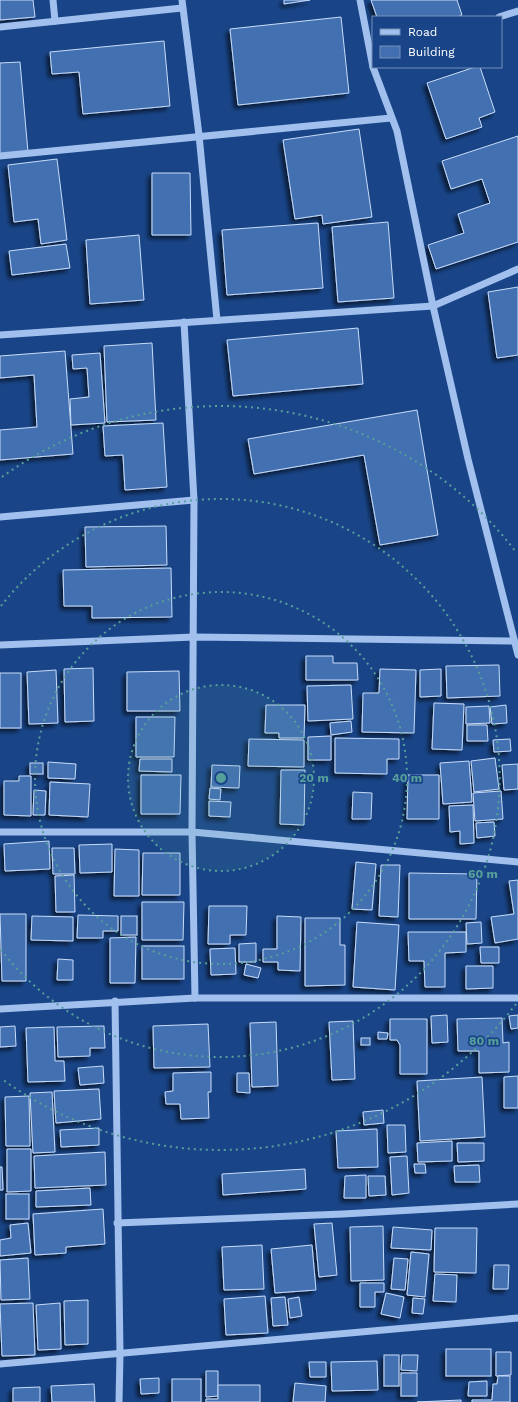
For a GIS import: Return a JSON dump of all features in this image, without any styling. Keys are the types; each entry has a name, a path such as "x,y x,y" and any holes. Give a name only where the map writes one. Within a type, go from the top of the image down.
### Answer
{"street":[{"path":"53,0 55,21"},
{"path":"182,0 199,135 217,320"},
{"path":"360,0 372,63"},
{"path":"0,27 182,8"},
{"path":"502,16 518,11"},
{"path":"374,68 397,131 433,306 468,459 518,655"},
{"path":"0,156 199,135 391,118"},
{"path":"0,335 433,306 518,269"},
{"path":"184,322 194,500 192,832 195,998"},
{"path":"0,517 194,500"},
{"path":"0,644 194,637 514,641"},
{"path":"0,832 192,832 518,862"},
{"path":"0,1008 195,998 518,998"},
{"path":"115,1001 120,1354 119,1402"},
{"path":"118,1223 343,1214 518,1204"},
{"path":"0,1364 518,1318"}],"building":[{"path":"0,0 33,0 35,17 0,20"},
{"path":"284,0 310,0 284,4"},
{"path":"371,0 457,0 462,15 460,16 377,16"},
{"path":"341,17 349,93 238,105 230,29"},
{"path":"164,41 170,106 83,114 79,72 52,74 50,52"},
{"path":"20,62 28,152 0,154 0,63"},
{"path":"472,68 480,68 495,112 479,118 482,127 446,139 427,83"},
{"path":"359,129 372,217 323,224 322,215 295,219 283,140"},
{"path":"518,136 518,242 436,269 428,245 464,233 458,214 490,203 482,179 451,189 442,161"},
{"path":"57,159 67,240 41,244 38,219 14,222 8,165"},
{"path":"152,173 190,173 191,235 152,235"},
{"path":"388,222 394,298 338,302 332,227"},
{"path":"318,223 323,288 227,295 222,230"},
{"path":"139,235 144,300 90,304 86,240"},
{"path":"66,244 70,268 12,275 9,251"},
{"path":"518,287 518,355 497,358 488,292"},
{"path":"358,328 363,384 233,396 227,340"},
{"path":"152,343 156,420 107,422 104,346"},
{"path":"65,351 73,454 0,460 0,430 37,427 34,375 0,378 0,356"},
{"path":"100,353 105,423 71,425 70,399 89,397 87,368 73,369 72,355"},
{"path":"417,410 438,535 380,545 364,455 254,474 248,439"},
{"path":"163,423 167,487 125,490 123,455 105,456 103,426"},
{"path":"166,526 167,565 86,567 85,527"},
{"path":"171,568 172,617 92,618 92,606 64,606 63,570"},
{"path":"306,656 333,656 333,663 357,663 358,680 306,680"},
{"path":"499,665 500,696 447,698 446,666"},
{"path":"93,668 94,721 65,722 64,669"},
{"path":"380,669 416,670 414,733 362,732 363,693 379,693"},
{"path":"441,669 441,696 420,697 420,670"},
{"path":"56,670 58,723 29,724 27,672"},
{"path":"179,671 180,711 127,711 127,672"},
{"path":"0,673 21,673 21,728 0,728"},
{"path":"351,685 353,719 308,721 307,686"},
{"path":"434,703 464,704 462,750 432,749"},
{"path":"266,705 305,705 304,738 279,738 279,733 265,733"},
{"path":"506,705 507,723 492,724 490,707"},
{"path":"489,706 490,723 466,724 466,707"},
{"path":"136,717 175,717 174,757 136,757"},
{"path":"351,721 352,732 331,735 330,723"},
{"path":"467,725 487,725 488,741 467,741"},
{"path":"331,736 331,760 308,760 308,737"},
{"path":"335,738 399,739 399,759 387,759 387,774 335,773"},
{"path":"249,739 304,740 304,767 248,766"},
{"path":"510,739 511,751 494,752 493,740"},
{"path":"495,758 499,789 474,792 471,761"},
{"path":"140,759 172,759 172,772 139,771"},
{"path":"469,761 472,802 443,804 440,763"},
{"path":"48,762 76,764 75,779 48,778"},
{"path":"30,763 43,763 43,774 30,774"},
{"path":"518,764 518,789 504,790 502,765"},
{"path":"212,765 240,766 239,788 211,787"},
{"path":"281,770 305,770 304,825 280,824"},
{"path":"141,775 181,775 180,814 141,814"},
{"path":"408,775 439,775 439,819 407,819"},
{"path":"19,776 31,776 31,816 4,815 4,781 19,781"},
{"path":"50,782 90,784 88,817 49,815"},
{"path":"210,788 221,789 220,800 209,799"},
{"path":"34,790 46,791 45,815 33,815"},
{"path":"501,791 503,819 475,821 473,793"},
{"path":"353,792 372,793 371,819 352,819"},
{"path":"209,801 231,802 230,817 209,816"},
{"path":"473,805 474,843 460,844 460,831 450,832 449,806"},
{"path":"494,822 495,836 477,838 476,823"},
{"path":"49,841 50,869 5,871 4,844"},
{"path":"112,844 112,872 80,873 79,845"},
{"path":"52,848 74,848 75,874 53,874"},
{"path":"115,849 139,850 139,896 114,896"},
{"path":"143,853 180,853 180,895 142,895"},
{"path":"356,862 376,864 372,910 352,909"},
{"path":"381,865 400,865 398,917 379,916"},
{"path":"409,873 477,874 476,919 409,919"},
{"path":"74,875 75,912 56,912 55,876"},
{"path":"518,880 518,939 495,943 491,917 514,914 509,881"},
{"path":"142,902 184,902 183,940 142,940"},
{"path":"209,906 247,906 246,935 230,935 230,944 208,944"},
{"path":"0,914 26,914 26,981 2,981"},
{"path":"78,915 118,916 118,931 103,931 103,938 77,938"},
{"path":"32,916 73,917 73,941 31,940"},
{"path":"121,916 137,916 137,935 121,935"},
{"path":"277,916 301,917 300,971 278,970 278,962 263,962 263,949 277,949"},
{"path":"305,918 340,918 340,945 345,945 345,985 305,986"},
{"path":"357,922 399,925 395,990 353,987"},
{"path":"481,922 482,943 467,944 466,923"},
{"path":"408,932 466,932 466,952 445,953 445,987 425,987 424,961 409,961"},
{"path":"136,937 135,983 110,983 110,938"},
{"path":"256,943 256,962 239,962 239,944"},
{"path":"142,946 184,946 184,979 142,979"},
{"path":"480,947 499,947 499,963 481,963"},
{"path":"235,948 236,974 211,975 210,949"},
{"path":"58,959 73,960 73,980 57,980"},
{"path":"246,964 261,968 258,978 244,975"},
{"path":"466,966 493,966 493,988 466,989"},
{"path":"447,1015 448,1042 432,1043 431,1016"},
{"path":"518,1015 518,1028 511,1029 509,1016"},
{"path":"502,1018 503,1043 509,1042 509,1072 479,1073 479,1051 458,1051 457,1019"},
{"path":"390,1019 427,1019 427,1074 400,1074 400,1045 397,1040 390,1040"},
{"path":"353,1021 355,1079 332,1080 329,1022"},
{"path":"276,1022 278,1086 252,1087 250,1023"},
{"path":"208,1024 210,1067 154,1068 153,1026"},
{"path":"15,1026 16,1046 0,1047 0,1027"},
{"path":"104,1026 105,1048 90,1048 90,1056 58,1057 57,1027"},
{"path":"54,1027 55,1061 64,1061 65,1081 28,1082 26,1028"},
{"path":"378,1032 388,1033 387,1039 378,1039"},
{"path":"361,1038 370,1038 370,1045 361,1045"},
{"path":"103,1066 104,1083 80,1085 78,1068"},
{"path":"211,1072 211,1092 208,1092 209,1118 181,1119 180,1104 166,1104 165,1092 173,1091 173,1073"},
{"path":"237,1073 249,1073 250,1093 237,1092"},
{"path":"518,1076 518,1108 504,1108 504,1077"},
{"path":"482,1077 485,1137 420,1141 417,1081"},
{"path":"99,1089 101,1119 56,1123 54,1091"},
{"path":"52,1092 55,1152 33,1153 30,1093"},
{"path":"29,1096 30,1146 6,1146 5,1097"},
{"path":"383,1110 384,1123 364,1125 363,1112"},
{"path":"387,1125 405,1125 406,1152 388,1153"},
{"path":"99,1128 99,1145 61,1147 60,1130"},
{"path":"377,1129 378,1167 338,1168 336,1131"},
{"path":"452,1141 452,1161 418,1162 417,1143"},
{"path":"457,1143 484,1143 484,1161 458,1162"},
{"path":"7,1149 31,1149 31,1191 7,1192"},
{"path":"105,1152 106,1185 35,1188 34,1156"},
{"path":"407,1156 409,1193 392,1195 390,1157"},
{"path":"414,1164 425,1164 426,1173 415,1173"},
{"path":"479,1165 480,1182 455,1182 454,1166"},
{"path":"0,1167 2,1167 3,1190 0,1190"},
{"path":"305,1169 306,1189 223,1195 222,1174"},
{"path":"366,1175 366,1198 344,1198 345,1176"},
{"path":"368,1176 385,1176 386,1195 369,1196"},
{"path":"90,1188 91,1205 36,1207 36,1191"},
{"path":"6,1194 29,1194 29,1219 6,1219"},
{"path":"103,1209 105,1244 66,1247 66,1253 35,1255 33,1214"},
{"path":"28,1223 31,1253 0,1256 0,1240 11,1238 10,1225"},
{"path":"332,1223 337,1275 319,1277 314,1224"},
{"path":"383,1226 384,1280 351,1281 350,1227"},
{"path":"393,1227 432,1230 431,1250 391,1248"},
{"path":"435,1228 477,1228 476,1273 434,1272"},
{"path":"262,1245 264,1289 224,1290 222,1247"},
{"path":"312,1245 316,1290 275,1293 271,1249"},
{"path":"411,1252 429,1254 425,1297 407,1295"},
{"path":"28,1258 30,1299 1,1300 0,1260"},
{"path":"394,1258 408,1259 405,1290 391,1289"},
{"path":"494,1265 509,1265 508,1289 493,1289"},
{"path":"435,1274 457,1275 456,1302 433,1301"},
{"path":"360,1283 384,1283 384,1292 375,1292 375,1307 360,1307"},
{"path":"386,1293 404,1297 400,1318 381,1314"},
{"path":"265,1296 268,1333 226,1335 224,1299"},
{"path":"285,1297 288,1325 273,1326 271,1298"},
{"path":"299,1297 302,1316 290,1318 288,1299"},
{"path":"413,1298 425,1299 423,1314 412,1313"},
{"path":"88,1300 88,1344 65,1345 64,1301"},
{"path":"33,1303 35,1355 2,1356 0,1304"},
{"path":"60,1303 61,1349 38,1350 36,1305"},
{"path":"446,1349 491,1349 491,1376 446,1376"},
{"path":"496,1352 511,1352 511,1375 496,1376"},
{"path":"384,1355 399,1355 399,1386 384,1386"},
{"path":"402,1355 418,1355 417,1371 401,1370"},
{"path":"377,1361 378,1390 332,1391 331,1362"},
{"path":"309,1362 326,1362 326,1377 310,1377"},
{"path":"206,1371 218,1371 218,1396 206,1397"},
{"path":"401,1373 417,1373 417,1396 401,1396"},
{"path":"498,1376 510,1376 510,1402 472,1402 472,1400 492,1400 493,1384 497,1384"},
{"path":"159,1378 159,1393 141,1394 140,1379"},
{"path":"172,1379 201,1379 201,1402 172,1402"},
{"path":"487,1381 487,1396 468,1396 469,1382"},
{"path":"295,1383 326,1386 325,1402 293,1402"},
{"path":"94,1384 95,1402 52,1402 51,1386"},
{"path":"218,1385 260,1385 260,1402 206,1402 206,1399 218,1399"},
{"path":"40,1387 40,1402 13,1402 13,1388"},
{"path":"461,1400 461,1402 417,1402"}]}
